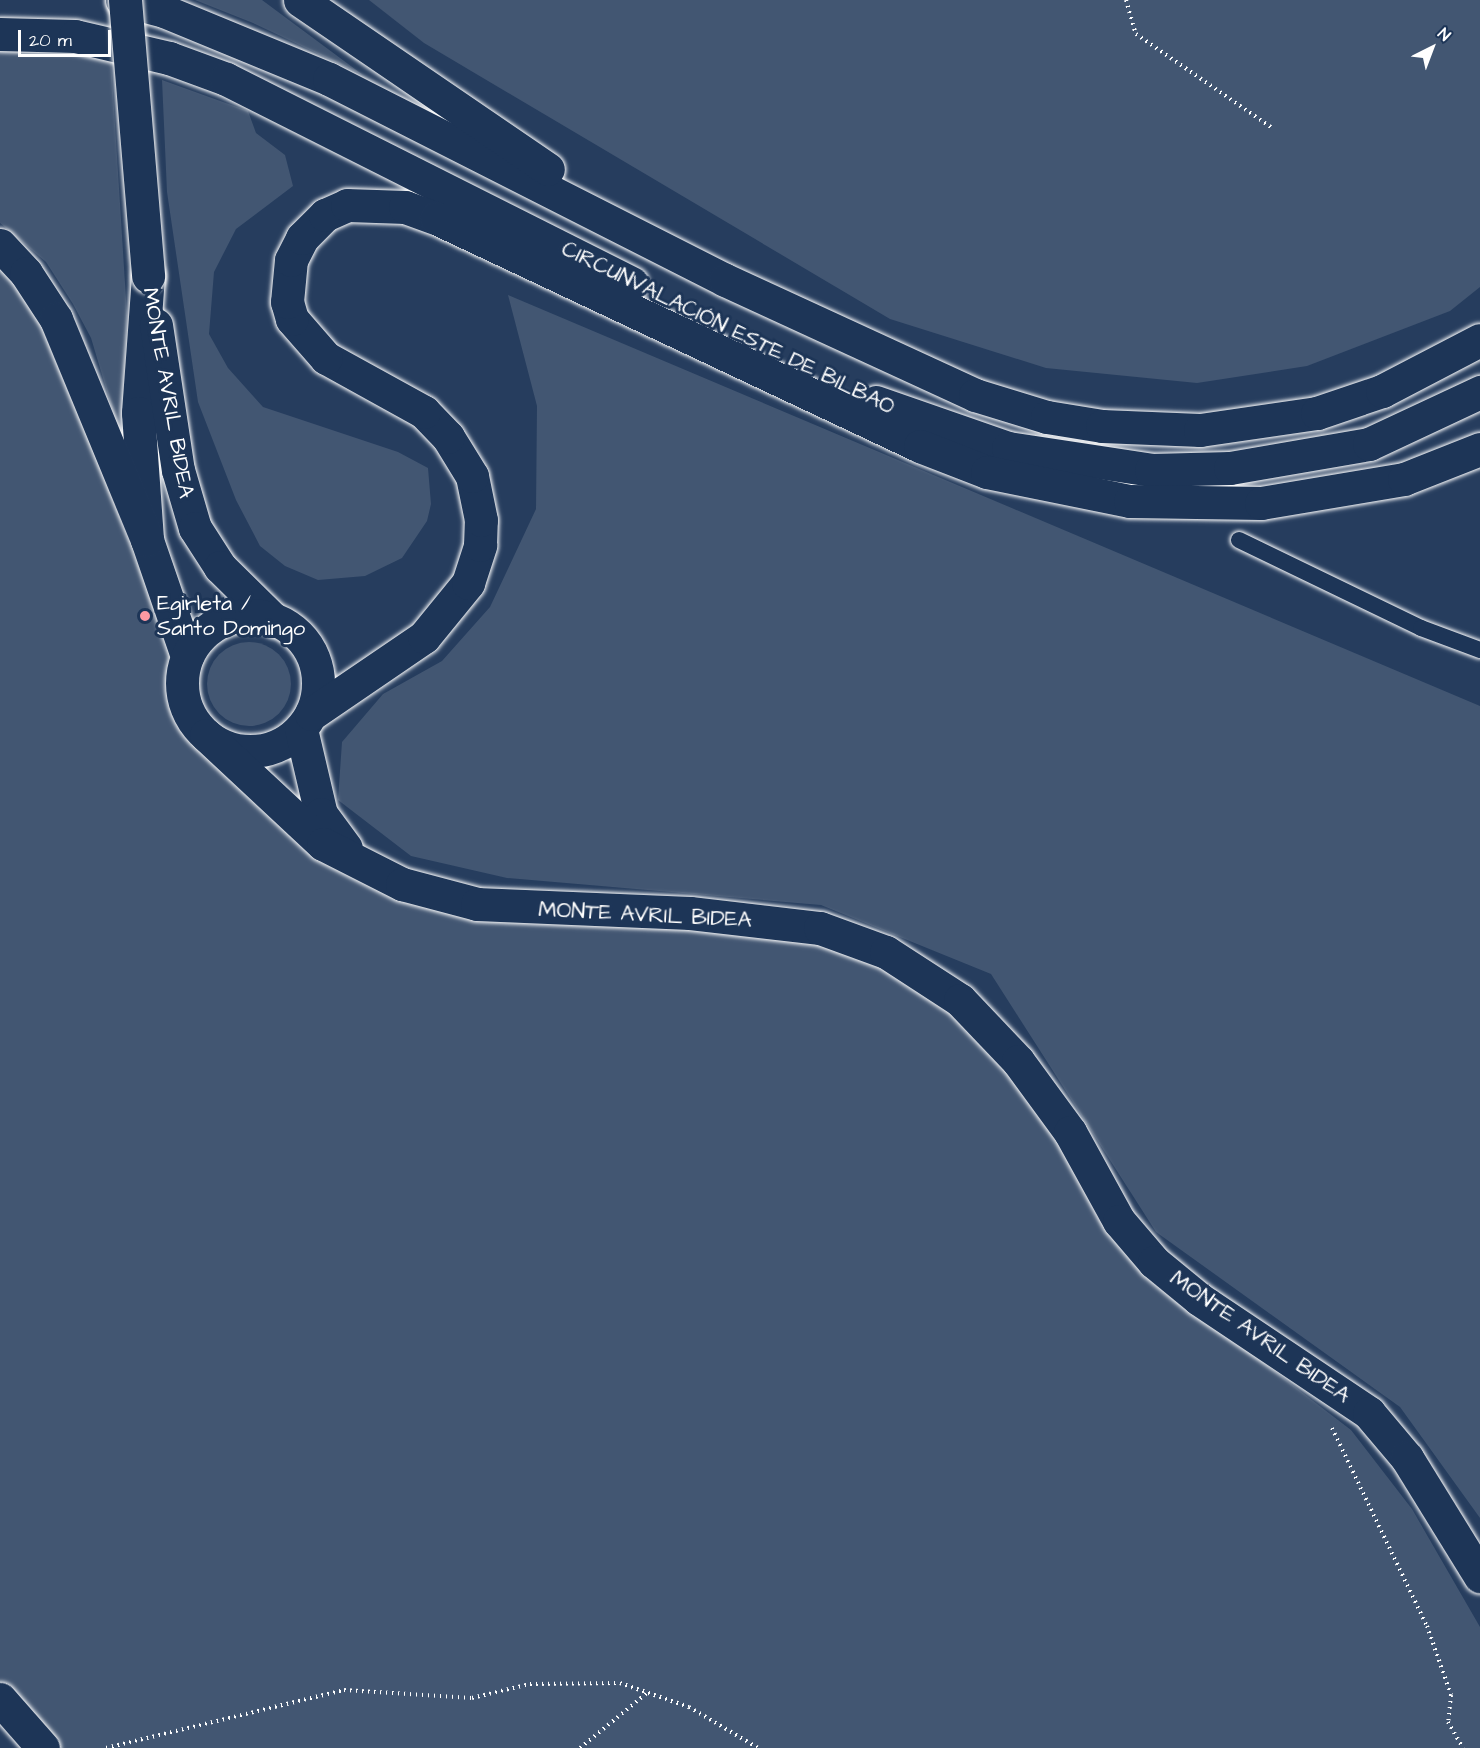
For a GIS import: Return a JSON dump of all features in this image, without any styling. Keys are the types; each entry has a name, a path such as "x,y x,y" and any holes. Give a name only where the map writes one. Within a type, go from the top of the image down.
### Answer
{"main road":[{"name":"MONTE AVRIL BIDEA","path":"123,0 148,276 178,470 195,528 220,567 275,621"},
{"name":"CIRCUNVALACIÓN ESTE DE BILBAO","path":"123,0 164,11 329,79 725,280 975,395 1047,417 1102,426 1200,430 1317,413 1382,391 1475,340"},
{"path":"300,0 394,68 725,280"},
{"name":"CIRCUNVALACIÓN ESTE DE BILBAO","path":"0,34 75,36 169,58 226,79 838,386 925,422 1008,448 1140,469 1230,468 1369,444 1480,392"},
{"path":"306,721 317,696 313,659 291,630 275,621 241,616 224,620 209,629 187,656 182,690 186,707 206,735 221,745 255,751 287,740 306,721 424,637 449,611 468,583 480,545 482,520 471,476 448,437 424,412 326,358 292,319 287,283 302,238 325,215 347,205 405,207 640,310 719,353 929,449 987,472 1130,501 1261,503 1404,479 1480,449"},
{"path":"0,245 26,273 56,319 147,540"},
{"name":"MONTE AVRIL BIDEA","path":"148,276 138,413 147,540 187,656"},
{"path":"640,310 735,335"},
{"name":"MONTE AVRIL BIDEA","path":"306,721 321,813 359,862"},
{"name":"MONTE AVRIL BIDEA","path":"206,735 296,822 359,862 402,884 477,904 690,913 819,928 886,952 960,1000 1018,1060 1070,1132 1119,1221 1154,1262 1198,1299 1369,1413 1407,1458 1480,1576"},
{"path":"0,1698 43,1748"}],"lane":[{"path":"1239,540 1420,628 1480,650"}],"path":[{"path":"1125,0 1136,34 1271,127"},
{"path":"1320,1379 1346,1465 1426,1626 1451,1695 1448,1722 1463,1748"},
{"path":"106,1748 344,1690 472,1698 530,1684 620,1683 689,1707 758,1748"},
{"path":"580,1748 648,1693"}],"shaded area":[{"path":"195,0 262,0 363,75 253,23"},
{"path":"369,0 1480,0 1480,287 1450,311 1307,366 1197,383 1046,368 890,319 424,43"},
{"path":"0,45 67,49 111,61 127,315 121,438 91,338 73,304 46,262 0,223"},
{"path":"162,80 248,111 256,133 285,155 293,186 236,229 214,272 209,334 228,368 263,407 398,452 428,468 431,504 427,521 402,558 365,576 318,580 285,566 260,546 236,500 198,402 167,192"},
{"path":"0,262 49,336 170,648 167,674 173,708 190,738 211,760 381,887 789,934 891,968 955,1017 1010,1074 1049,1124 1099,1220 1140,1268 1351,1430 1412,1509 1480,1627 1480,1748 59,1748 0,1684"},
{"path":"508,295 1480,706 1480,1518 1400,1407 1156,1232 991,974 821,905 507,878 411,856 338,800 342,742 383,694 442,661 490,607 536,509 537,406"},
{"path":"249,642 265,645 279,654 288,668 291,684 288,700 279,714 265,723 249,726 233,723 219,714 210,700 207,684 210,668 219,654 233,645"}],"place":[{"name":"Egirleta / Santo Domingo","path":"145,616"}]}
